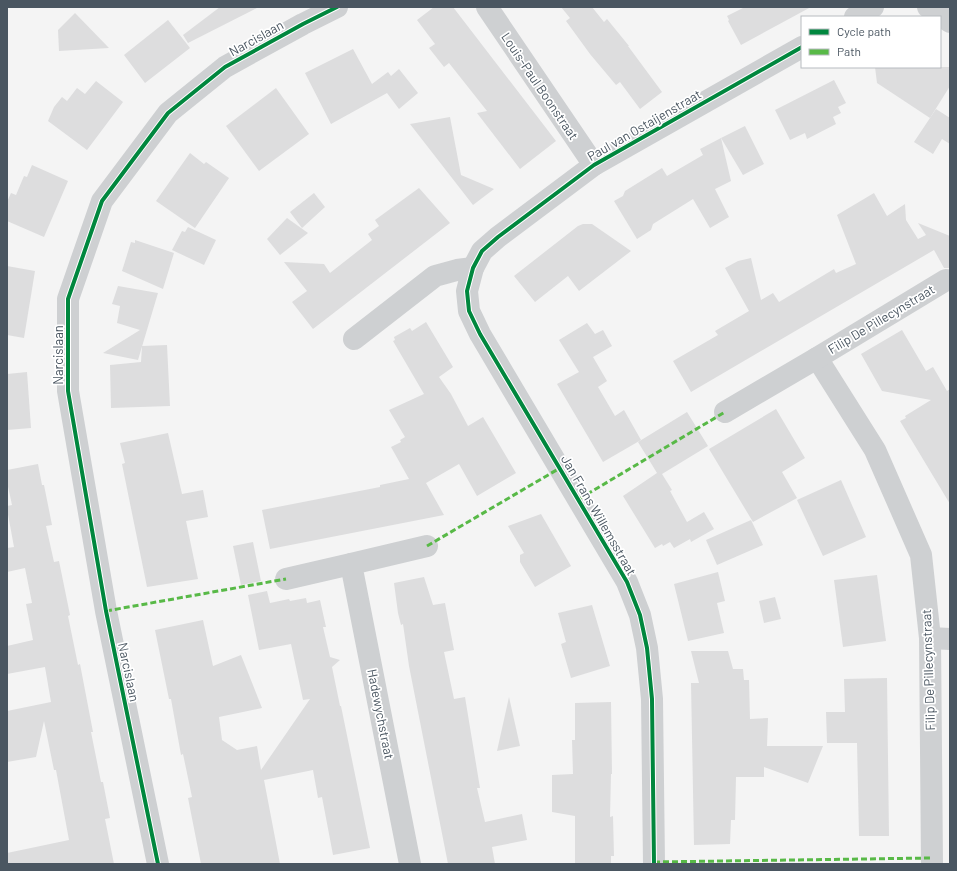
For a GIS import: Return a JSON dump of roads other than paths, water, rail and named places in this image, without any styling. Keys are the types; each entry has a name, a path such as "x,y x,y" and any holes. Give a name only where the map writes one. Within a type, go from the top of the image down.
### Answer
{"street":[{"name":"Narcislaan","path":"158,864 106,611 68,391 68,299 102,201 168,113 225,67 337,7"},
{"name":"Louis-Paul Boonstraat","path":"487,7 594,164"},
{"path":"857,16 873,7"},
{"path":"928,7 950,22"},
{"name":"Paul van Ostaijenstraat","path":"473,268 482,251 498,237 594,164 801,48"},
{"path":"354,339 436,276 457,270 473,268"},
{"name":"Jan Frans Willemsstraat","path":"473,268 467,291 469,311 480,334 624,576 640,615 647,648 652,698 654,864"},
{"name":"Filip De Pillecynstraat","path":"724,412 946,280"},
{"name":"Filip De Pillecynstraat","path":"817,358 875,450 921,555 940,639 932,864"},
{"path":"286,578 427,546"},
{"name":"Hadewychstraat","path":"351,564 410,864"}]}
